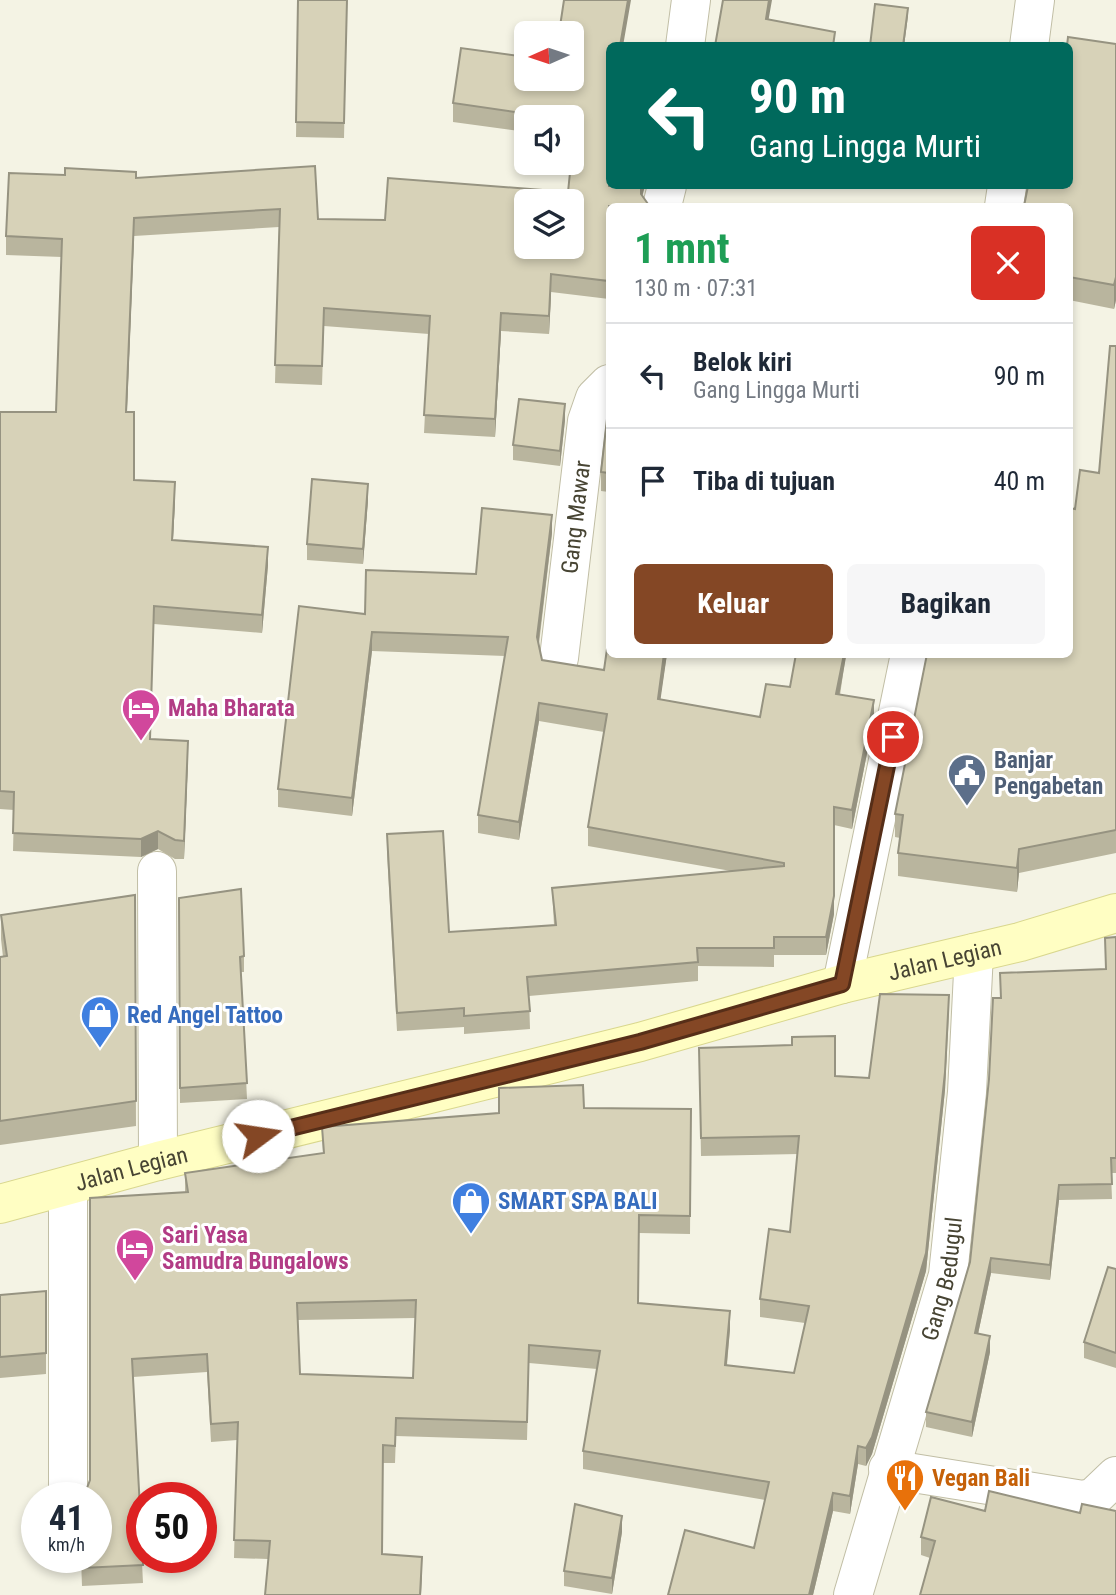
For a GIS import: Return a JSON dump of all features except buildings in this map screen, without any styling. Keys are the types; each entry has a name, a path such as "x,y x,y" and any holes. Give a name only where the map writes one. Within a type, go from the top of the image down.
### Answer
{"main road":[{"name":"Jalan Legian","path":"0,1204 158,1161 640,1042 842,984 974,953 1116,913"}],"street":[{"path":"686,42 691,0"},
{"path":"1030,42 1035,0"},
{"name":"Gang Mawar","path":"558,658 587,421 595,398 606,387"},
{"path":"842,984 909,658"},
{"path":"156,871 158,1161"},
{"name":"Gang Bedugul","path":"853,1595 888,1469 948,1275 967,1092 974,953"},
{"path":"68,1186 68,1482"},
{"path":"888,1469 1083,1500 1094,1497 1116,1476"}],"place":[{"name":"Maha Bharata","path":"141,742"},
{"name":"Banjar Pengabetan","path":"967,807"},
{"name":"Red Angel Tattoo","path":"100,1049"},
{"name":"SMART SPA BALI","path":"471,1235"},
{"name":"Sari Yasa Samudra Bungalows","path":"135,1282"},
{"name":"Vegan Bali","path":"905,1512"}],"route":[{"path":"258,1136 640,1042 842,984 893,737"}]}
